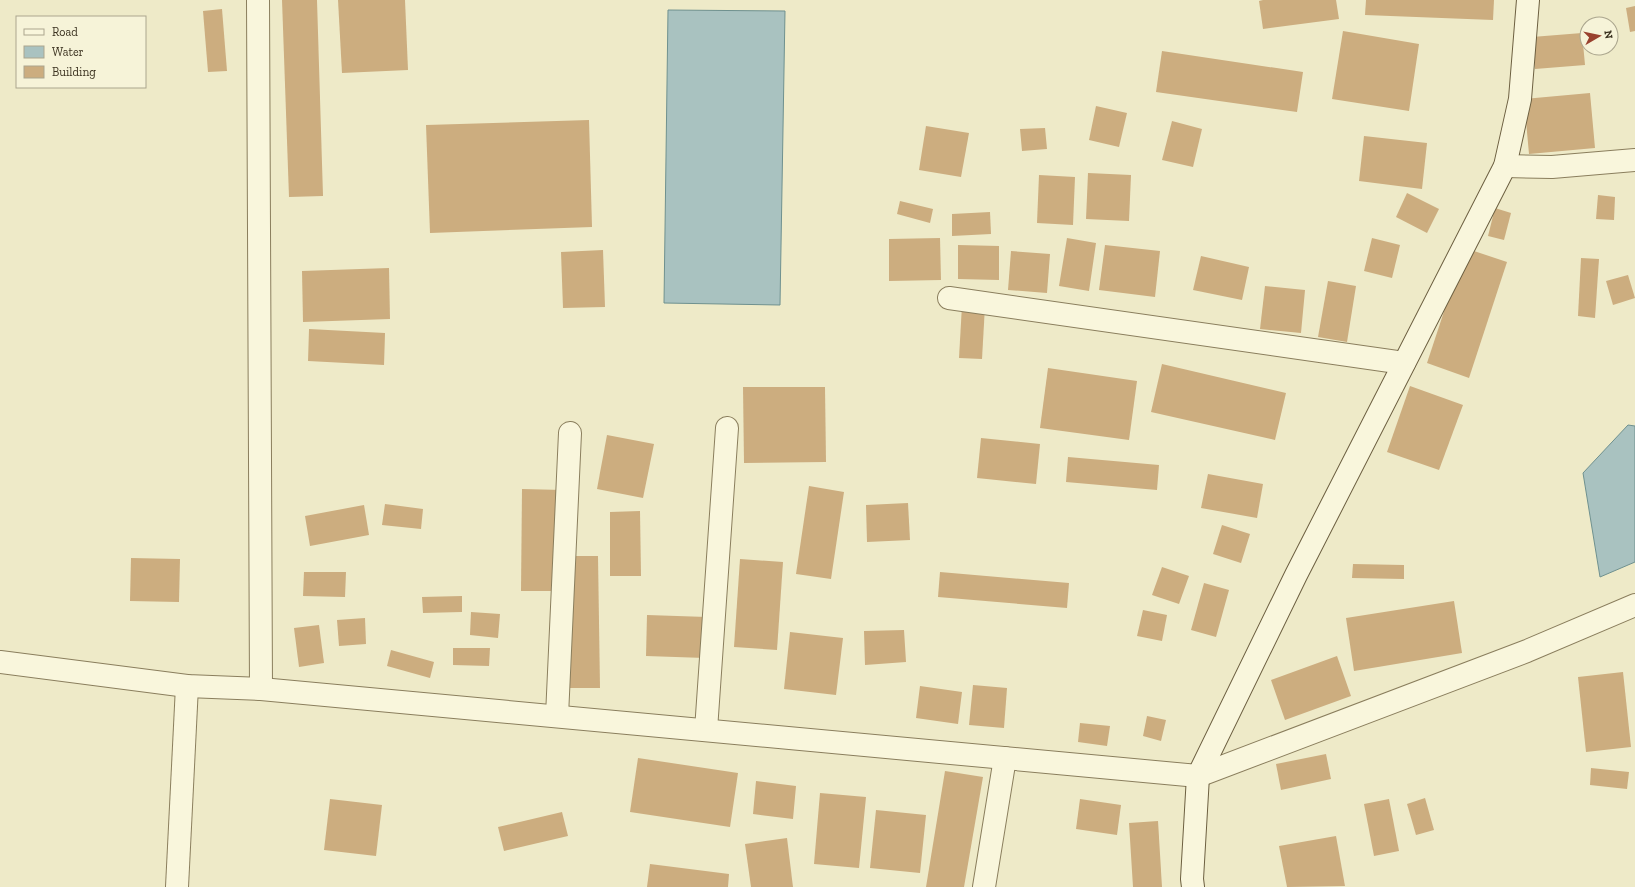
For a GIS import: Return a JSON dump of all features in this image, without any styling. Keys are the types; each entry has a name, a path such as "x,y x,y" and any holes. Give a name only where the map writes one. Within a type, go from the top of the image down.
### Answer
{"street":[{"path":"258,0 261,689"},
{"path":"1193,887 1192,879 1198,776 1296,575 1505,166 1520,99 1528,0"},
{"path":"1505,166 1552,167 1635,160"},
{"path":"949,298 1404,363"},
{"path":"706,730 727,428"},
{"path":"557,716 570,433"},
{"path":"0,662 187,686 261,689 1198,776 1527,651 1635,606"},
{"path":"177,887 187,686"},
{"path":"984,887 1005,758"}],"water":[{"path":"668,10 785,11 780,305 664,303"},
{"path":"1628,425 1635,426 1635,562 1600,577 1583,473"}],"building":[{"path":"282,0 317,0 323,196 289,197"},
{"path":"338,0 405,0 408,70 342,73"},
{"path":"1336,0 1339,19 1263,29 1259,1"},
{"path":"1366,0 1494,0 1493,20 1365,15"},
{"path":"1635,6 1635,31 1630,32 1626,8"},
{"path":"222,9 227,71 208,72 203,11"},
{"path":"1343,31 1419,44 1409,111 1332,99"},
{"path":"1579,33 1579,56 1584,56 1585,65 1535,69 1532,37"},
{"path":"1162,51 1303,72 1297,112 1156,92"},
{"path":"1590,93 1595,148 1529,154 1524,99"},
{"path":"1096,106 1127,113 1119,147 1089,140"},
{"path":"589,120 592,227 430,233 426,125"},
{"path":"1172,121 1202,129 1193,167 1162,160"},
{"path":"926,126 969,133 961,177 919,170"},
{"path":"1045,128 1047,149 1022,151 1020,129"},
{"path":"1364,136 1427,143 1422,189 1359,181"},
{"path":"1088,173 1131,175 1129,221 1086,219"},
{"path":"1039,175 1075,177 1073,225 1037,223"},
{"path":"1407,193 1439,209 1427,233 1396,217"},
{"path":"1598,195 1615,197 1614,220 1596,219"},
{"path":"900,201 933,209 930,223 897,214"},
{"path":"1495,208 1511,213 1504,240 1488,236"},
{"path":"990,212 991,234 952,236 952,214"},
{"path":"940,238 941,280 889,281 889,239"},
{"path":"1067,238 1096,243 1089,291 1059,286"},
{"path":"1372,238 1400,245 1392,278 1364,271"},
{"path":"958,245 999,246 999,280 958,279"},
{"path":"1105,245 1160,251 1155,297 1099,290"},
{"path":"1465,248 1507,262 1469,378 1427,363"},
{"path":"603,250 605,307 563,308 561,252"},
{"path":"1011,251 1050,254 1047,293 1008,290"},
{"path":"1201,256 1249,267 1242,300 1193,290"},
{"path":"1581,258 1599,259 1595,318 1578,316"},
{"path":"389,268 390,319 303,322 302,271"},
{"path":"1628,275 1635,298 1613,305 1606,281"},
{"path":"1328,281 1356,286 1347,342 1318,337"},
{"path":"1265,286 1305,290 1301,333 1260,329"},
{"path":"962,305 985,306 982,359 959,358"},
{"path":"309,329 385,333 384,365 308,361"},
{"path":"1162,364 1286,393 1275,440 1151,412"},
{"path":"1048,368 1137,381 1129,440 1040,428"},
{"path":"1410,386 1463,405 1439,470 1387,452"},
{"path":"743,387 825,387 826,462 744,463"},
{"path":"607,435 654,444 643,498 597,489"},
{"path":"981,438 1040,444 1036,484 977,478"},
{"path":"1068,457 1159,465 1157,490 1066,482"},
{"path":"1208,474 1263,484 1257,518 1201,508"},
{"path":"809,486 844,492 831,579 796,574"},
{"path":"522,489 563,490 561,591 521,591"},
{"path":"908,503 910,540 867,542 866,505"},
{"path":"385,504 423,509 421,529 382,525"},
{"path":"364,505 369,535 310,546 305,516"},
{"path":"640,511 641,576 610,576 610,512"},
{"path":"1222,525 1250,534 1241,563 1213,554"},
{"path":"568,556 598,556 600,688 570,688"},
{"path":"131,558 180,559 179,602 130,601"},
{"path":"740,559 783,562 777,650 734,647"},
{"path":"1353,564 1404,565 1404,579 1352,578"},
{"path":"1162,567 1189,576 1179,604 1152,595"},
{"path":"304,572 346,572 345,597 303,596"},
{"path":"940,572 1069,583 1067,608 938,597"},
{"path":"1204,583 1229,590 1216,637 1191,630"},
{"path":"462,596 462,612 423,613 422,597"},
{"path":"1454,601 1462,653 1354,671 1346,618"},
{"path":"1143,610 1167,615 1162,641 1137,636"},
{"path":"471,612 500,614 498,638 470,635"},
{"path":"647,615 707,617 705,658 646,656"},
{"path":"365,618 366,644 339,646 337,620"},
{"path":"319,625 324,663 299,667 294,628"},
{"path":"904,630 906,662 865,665 864,631"},
{"path":"790,632 843,638 836,695 784,689"},
{"path":"453,648 490,648 489,666 453,665"},
{"path":"391,650 434,662 430,678 387,666"},
{"path":"1337,656 1351,696 1285,720 1271,680"},
{"path":"1623,672 1631,747 1586,752 1578,677"},
{"path":"973,685 1007,688 1004,728 969,725"},
{"path":"920,686 962,692 958,724 916,718"},
{"path":"1147,716 1166,720 1161,741 1143,736"},
{"path":"1080,723 1110,726 1107,746 1078,742"},
{"path":"1326,754 1331,779 1281,790 1276,764"},
{"path":"638,758 738,773 730,827 630,812"},
{"path":"1591,768 1629,772 1627,789 1590,785"},
{"path":"945,771 983,777 964,887 926,887"},
{"path":"756,781 796,786 793,819 753,814"},
{"path":"820,793 866,797 859,868 814,864"},
{"path":"1425,798 1434,830 1416,835 1407,804"},
{"path":"330,799 382,805 376,856 324,850"},
{"path":"1080,799 1121,805 1117,835 1076,829"},
{"path":"1389,799 1399,851 1374,856 1364,804"},
{"path":"876,810 926,815 920,873 870,868"},
{"path":"562,812 568,836 504,851 498,827"},
{"path":"1158,821 1162,887 1133,887 1129,823"},
{"path":"1336,836 1345,886 1287,887 1279,846"},
{"path":"787,838 793,887 751,887 745,844"},
{"path":"650,864 729,874 728,887 647,887"}]}
